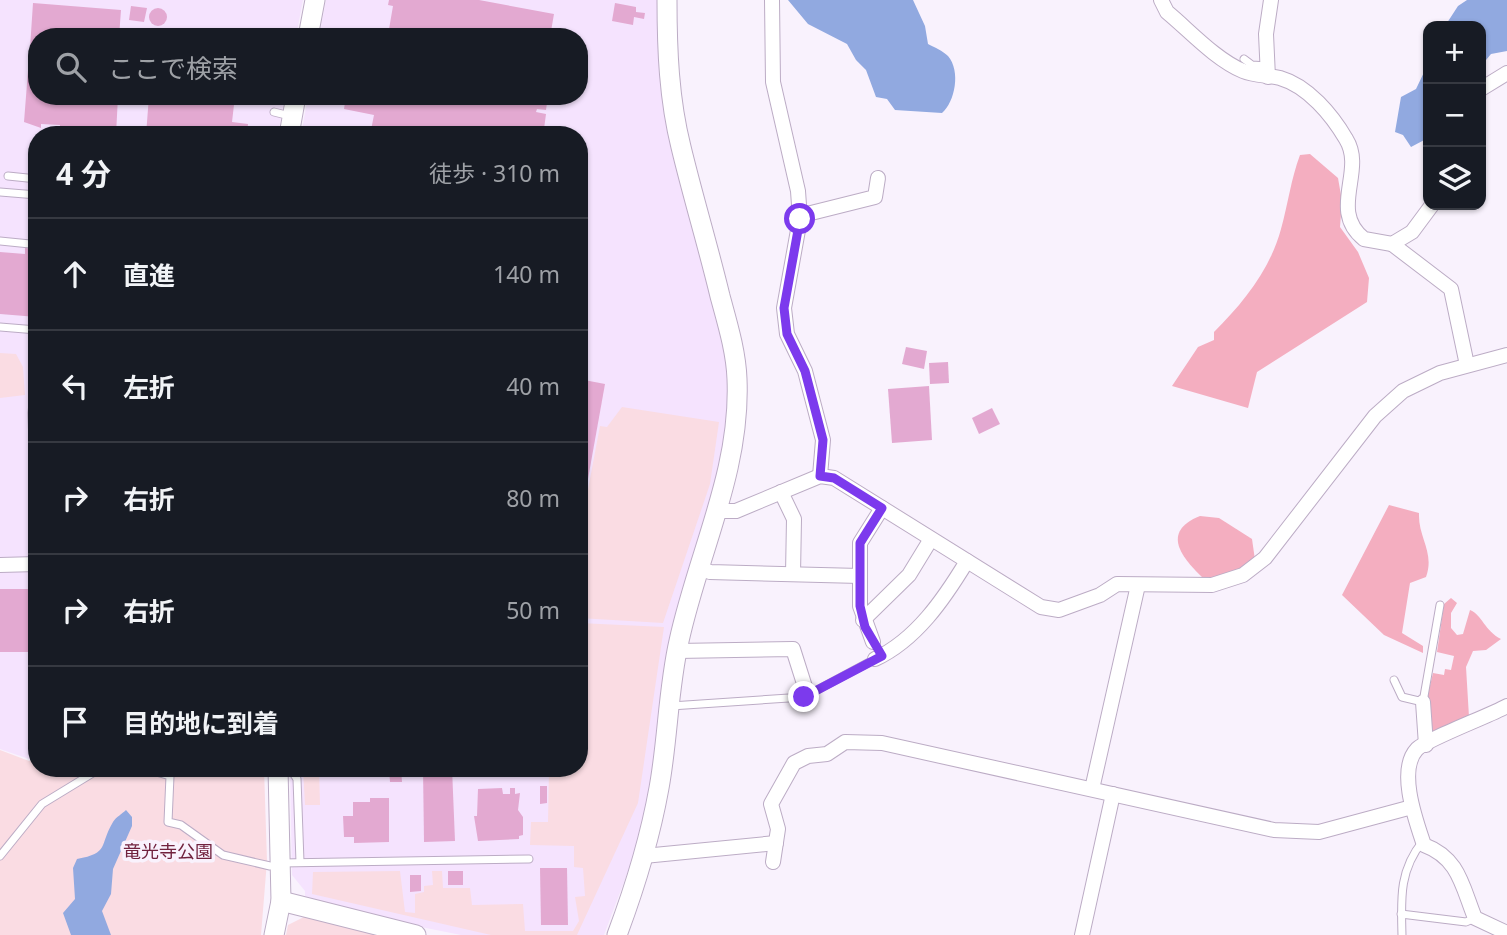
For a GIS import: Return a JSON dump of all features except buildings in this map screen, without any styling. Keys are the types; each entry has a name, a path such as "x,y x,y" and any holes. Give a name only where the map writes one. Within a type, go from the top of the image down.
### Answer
{"street":[{"path":"309,28 314,0"},
{"path":"617,935 644,856 659,787 677,650 698,568 719,511 729,471 737,377 728,327 680,145 667,64 667,0"},
{"path":"772,0 773,82 798,191 799,216 784,308 787,334 805,371 823,440 820,476"},
{"path":"1149,0 1163,3 1167,12 1242,71 1268,72 1281,78 1301,88 1332,116 1349,142 1352,157 1346,201 1354,227 1364,239 1392,244 1451,289 1467,365"},
{"path":"1268,72 1265,34 1271,0"},
{"path":"1486,86 1507,73"},
{"path":"799,216 875,197 878,178"},
{"path":"1392,244 1412,232 1429,210"},
{"path":"719,511 736,511 820,476 834,478 1041,607 1059,610 1100,595 1117,584 1212,585 1243,575 1265,558 1375,415 1403,391 1440,373 1507,355"},
{"path":"781,492 794,519 793,574"},
{"path":"873,642 860,606 860,543 882,508"},
{"path":"863,620 909,575 931,539"},
{"path":"879,657 897,649 946,596 967,561"},
{"path":"0,565 28,564"},
{"path":"698,568 710,572 860,576"},
{"path":"1091,789 1138,585"},
{"path":"677,650 793,649 806,690"},
{"path":"1423,702 1426,745"},
{"path":"1507,706 1418,748 1408,766 1412,807 1424,845 1443,852 1454,866 1475,918 1507,933"},
{"path":"772,862 778,830 771,804 794,763 808,756 827,754 845,742 882,743 1274,830 1319,832 1412,807"},
{"path":"274,935 282,901 275,864 278,777"},
{"path":"1082,935 1113,794"},
{"path":"644,856 776,843"},
{"path":"282,901 416,935"}],"lane":[{"path":"1244,59 1268,72"},
{"path":"8,176 28,177"},
{"path":"0,192 28,194"},
{"path":"0,241 28,244"},
{"path":"0,327 28,329"},
{"path":"1394,680 1402,697 1423,702 1440,605"},
{"path":"670,706 804,697 879,657 873,642"},
{"path":"0,856 42,804 86,777"},
{"path":"170,777 168,821 181,825 223,855 275,864 529,859"},
{"path":"296,777 300,862"},
{"path":"1402,935 1402,877 1409,857 1423,841"},
{"path":"1401,914 1466,922 1475,918"}],"shaded area":[{"path":"0,0 303,0 298,28 28,28 28,105 283,105 280,126 28,126 28,759 0,749"},
{"path":"326,0 659,0 727,361 727,439 639,842 604,935 461,935 401,923 305,896 305,891 292,875 290,777 588,777 588,126 303,126 306,105 588,105 588,28 321,28"},
{"path":"1310,154 1338,178 1342,201 1340,227 1358,252 1369,278 1367,302 1257,372 1248,408 1172,386 1198,347 1214,340 1214,332 1263,272 1281,229 1300,155"},
{"path":"1389,505 1419,513 1429,560 1428,568 1426,577 1410,583 1402,633 1423,646 1423,653 1384,635 1342,595"},
{"path":"1200,516 1219,518 1252,539 1255,560 1232,574 1204,579 1188,563 1179,546 1178,537 1188,522"},
{"path":"1451,598 1457,603 1451,613 1451,628 1457,635 1463,634 1470,610 1501,639 1486,650 1473,651 1466,667 1469,717 1431,734 1427,698 1433,673 1444,675 1445,669 1451,670 1454,656 1437,652 1444,604"}],"green space":[{"path":"0,353 16,354 23,367 25,395 0,398"},
{"path":"622,407 719,422 710,484 663,623 588,619 588,489 600,426 607,427"},
{"path":"588,623 664,627 638,803 577,935 491,935 312,894 313,872 400,871 405,912 415,913 415,894 424,892 424,886 433,885 432,871 442,871 443,888 470,888 472,905 523,904 525,931 573,931 579,921 575,897 585,896 583,868 574,867 574,846 530,845 531,822 548,822 549,777 588,777"},
{"name":"竜光寺公園","path":"0,750 28,761 28,777 264,777 267,861 261,935 0,935"},
{"path":"303,777 319,777 320,805 305,805"},
{"path":"306,916 375,935 286,935 288,925"}],"water":[{"path":"788,0 913,0 925,26 928,44 948,56 952,62 955,86 947,108 942,113 895,110 887,99 876,97 866,70 856,60 847,44 808,24"},
{"path":"1467,0 1507,0 1507,51 1491,54 1486,60 1486,21 1448,21 1458,6"},
{"path":"1423,74 1423,141 1411,147 1403,135 1395,132 1401,97 1416,89"},
{"path":"126,810 132,817 132,826 113,869 111,894 102,911 111,935 71,935 63,913 75,899 73,868 77,859 99,851 113,822"}],"route":[{"path":"800,219 784,308 787,334 805,371 823,440 820,476 834,478 882,508 860,543 860,606 865,627 882,656 804,697"}]}
